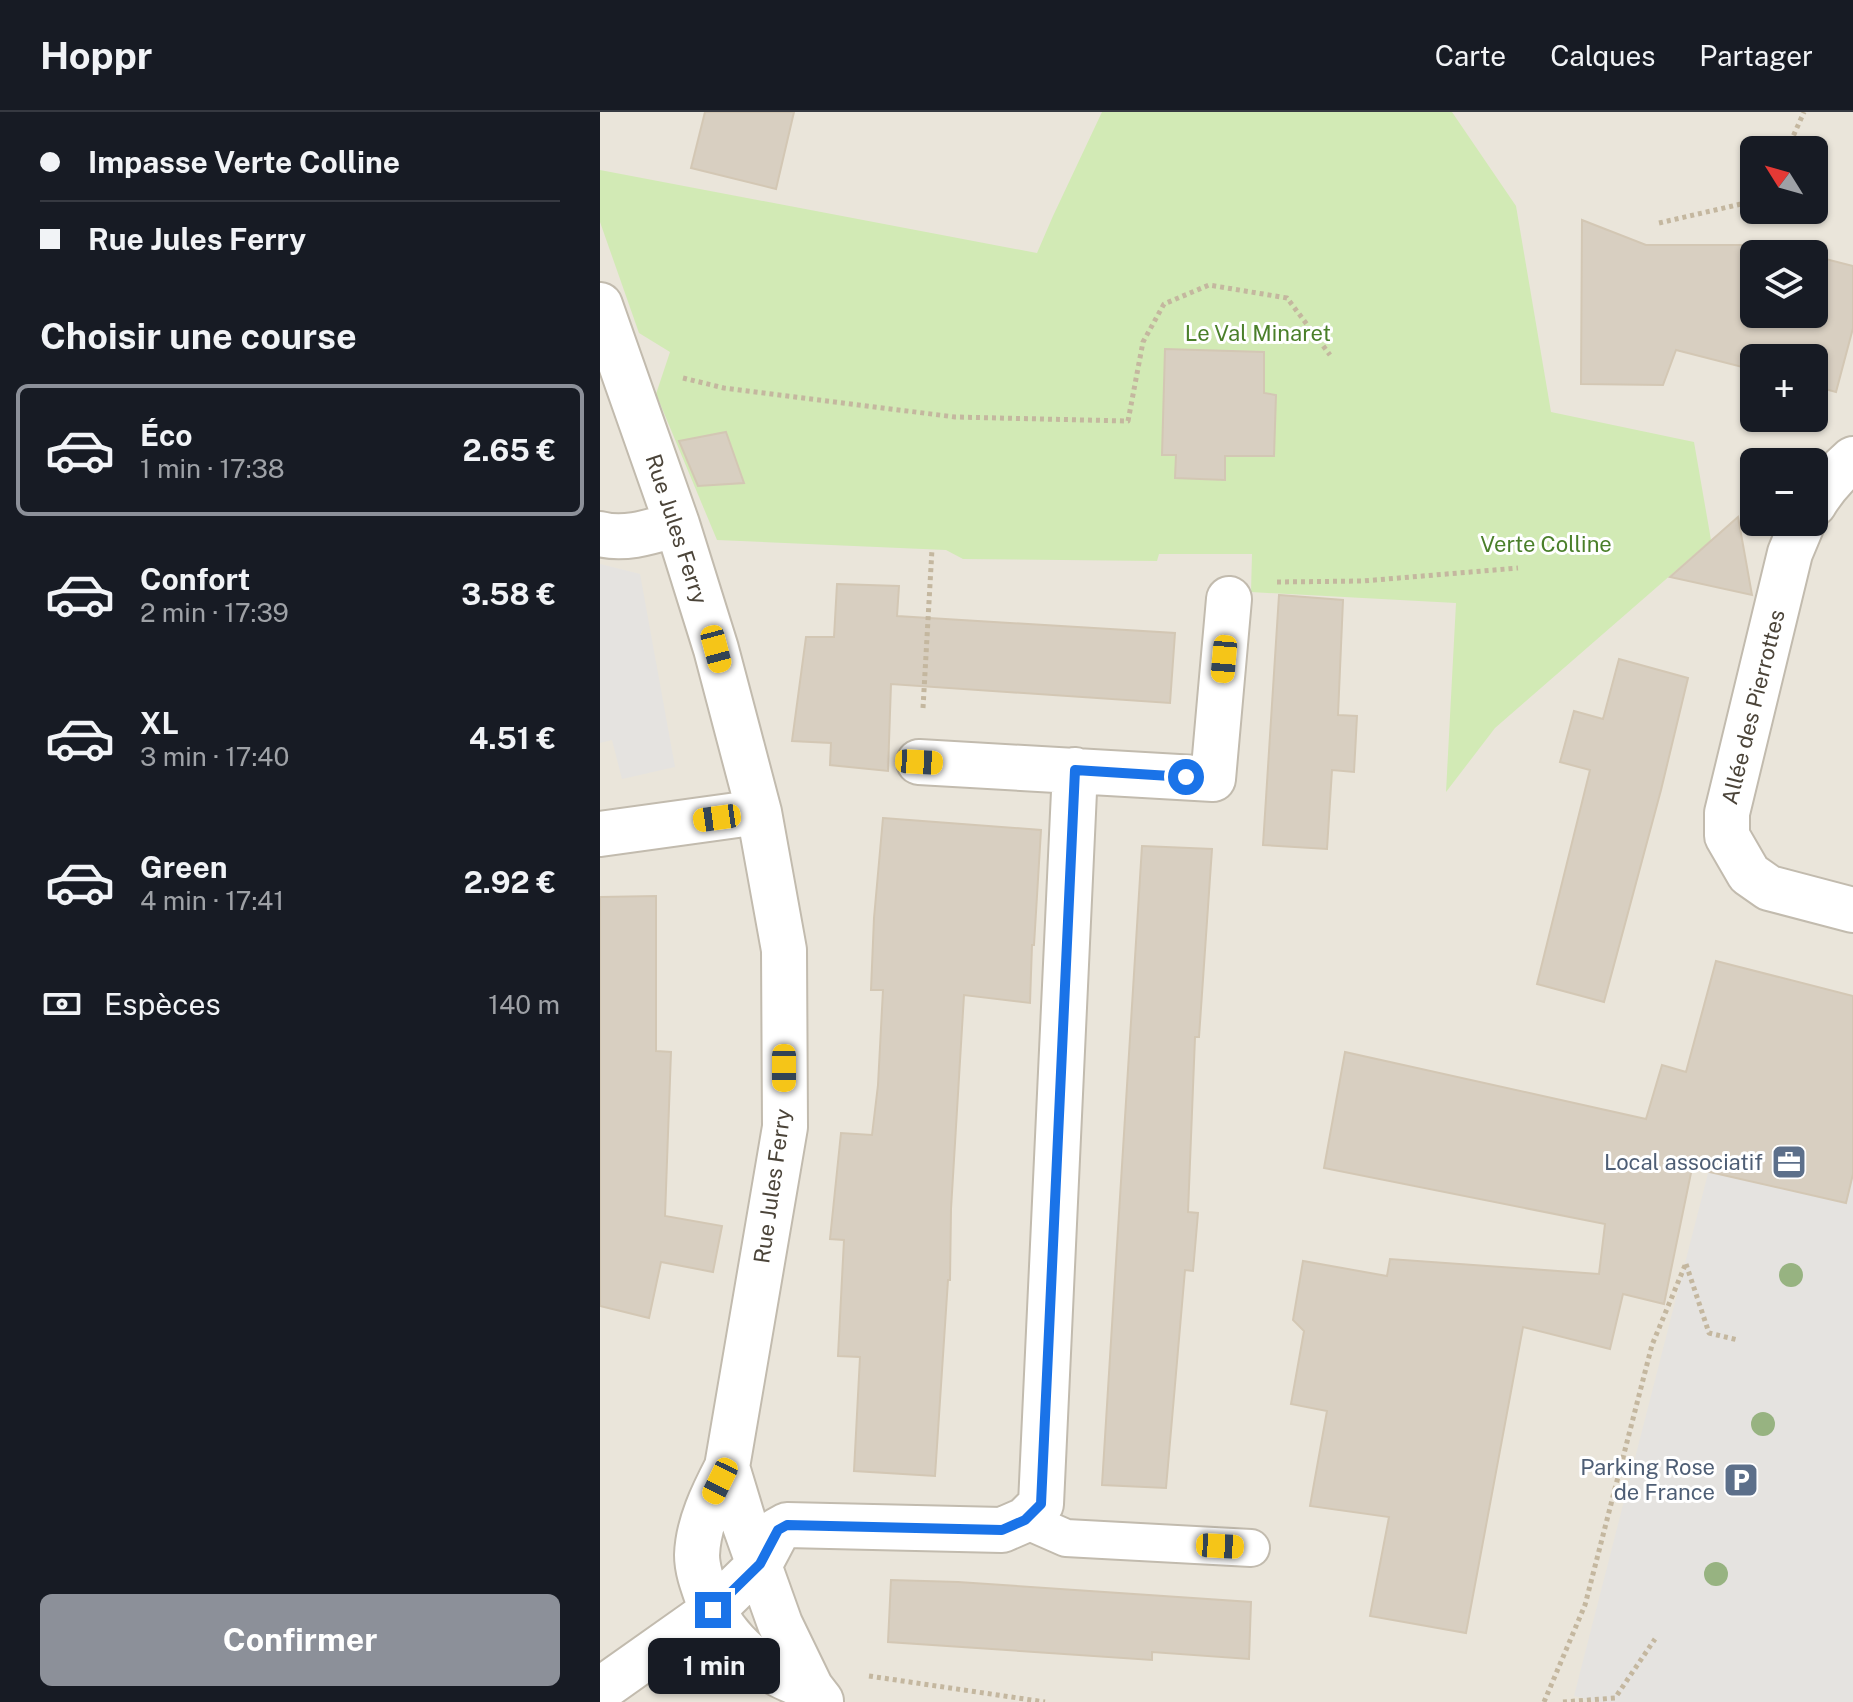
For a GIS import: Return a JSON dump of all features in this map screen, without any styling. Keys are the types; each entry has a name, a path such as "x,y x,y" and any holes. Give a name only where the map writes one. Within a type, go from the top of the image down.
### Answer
{"street":[{"name":"Rue Jules Ferry","path":"600,305 677,524 716,649 759,812 784,950 785,1127 727,1467 712,1496 698,1541 699,1572 713,1610 729,1637 759,1664 818,1696"},
{"path":"1828,484 1853,459"},
{"path":"600,534 611,537 647,533 677,524"},
{"name":"Allée des Pierrottes","path":"1797,536 1790,553 1727,813 1727,836 1749,874 1769,888 1853,910"},
{"path":"919,762 1213,779 1229,599"},
{"path":"600,1690 713,1610 760,1564 778,1530 787,1525 1002,1530 1025,1520 1041,1504 1075,770"},
{"path":"600,834 759,812"},
{"name":"Rue Jules Ferry","path":"727,1467 780,1624 818,1696"}],"lane":[{"path":"1025,1520 1066,1538 1251,1548"}],"path":[{"path":"1793,136 1804,112"},
{"path":"1659,223 1740,204"},
{"path":"620,363 724,388 955,417 1128,421 1143,342 1164,304 1209,285 1287,298 1330,355"},
{"path":"922,715 932,549"},
{"path":"1229,599 1253,583 1363,581 1518,568"},
{"path":"1544,1702 1585,1605 1652,1345 1686,1263 1709,1333 1738,1340"},
{"path":"1563,1702 1615,1698 1655,1639"},
{"path":"818,1696 855,1674 1045,1702"}],"shaded area":[{"path":"600,112 1853,112 1853,1702 600,1702"},
{"path":"600,564 640,574 675,767 622,779 612,740 600,743"},
{"name":"Parking Rose de France","path":"1723,1115 1853,1149 1853,1702 1598,1702 1574,1696"}],"green space":[{"name":"Le Val Minaret","path":"1102,112 1452,112 1516,206 1551,412 1694,442 1711,540 1495,728 1446,792 1456,603 1251,592 1252,554 1159,554 1157,561 963,559 946,550 717,540 656,394 670,352 639,333 600,222 600,170 1037,253"}],"building":[{"path":"705,112 794,112 776,189 691,168"},
{"path":"1582,220 1646,245 1740,245 1740,328 1828,328 1828,260 1853,266 1853,328 1836,392 1828,390 1828,344 1740,344 1740,366 1676,350 1663,385 1581,384"},
{"path":"1165,349 1264,352 1264,393 1276,395 1274,456 1225,456 1225,480 1175,478 1176,455 1162,455"},
{"path":"726,432 744,483 698,486 679,441"},
{"path":"1738,517 1752,595 1670,577"},
{"path":"837,584 899,586 897,616 1175,633 1170,703 891,684 888,771 830,765 831,743 792,741 806,637 834,637"},
{"path":"1279,595 1343,600 1338,715 1357,716 1354,772 1332,770 1327,849 1263,845"},
{"path":"1619,659 1688,678 1604,1002 1537,984 1590,770 1560,762 1574,711 1603,719"},
{"path":"883,818 1041,830 1030,1003 964,995 951,1209 950,1280 935,1476 854,1471 860,1357 838,1356 844,1240 830,1239 841,1133 872,1135 883,990 871,990"},
{"path":"1142,846 1212,849 1199,1037 1195,1037 1188,1212 1198,1213 1193,1271 1185,1270 1166,1488 1102,1485"},
{"path":"656,896 656,1051 671,1052 665,1216 722,1226 713,1272 661,1262 649,1318 600,1306 600,897"},
{"path":"1716,961 1853,996 1853,1174 1846,1203 1692,1168 1664,1304 1623,1294 1610,1349 1523,1327 1466,1633 1370,1616 1389,1517 1310,1506 1327,1411 1291,1404 1304,1331 1293,1320 1303,1261 1387,1276 1390,1259 1599,1274 1605,1224 1324,1168 1345,1052 1646,1119 1662,1065 1686,1072"},
{"path":"891,1580 1251,1602 1249,1659 1152,1652 1152,1660 888,1642"}],"place":[{"name":"Local associatif","path":"1789,1162"},
{"name":"Parking Rose de France","path":"1741,1480"}],"route":[{"path":"713,1610 760,1564 778,1530 787,1525 1002,1530 1025,1520 1041,1504 1075,770 1186,777"}],"park label":[{"name":"Verte Colline","path":"1546,544"}]}
